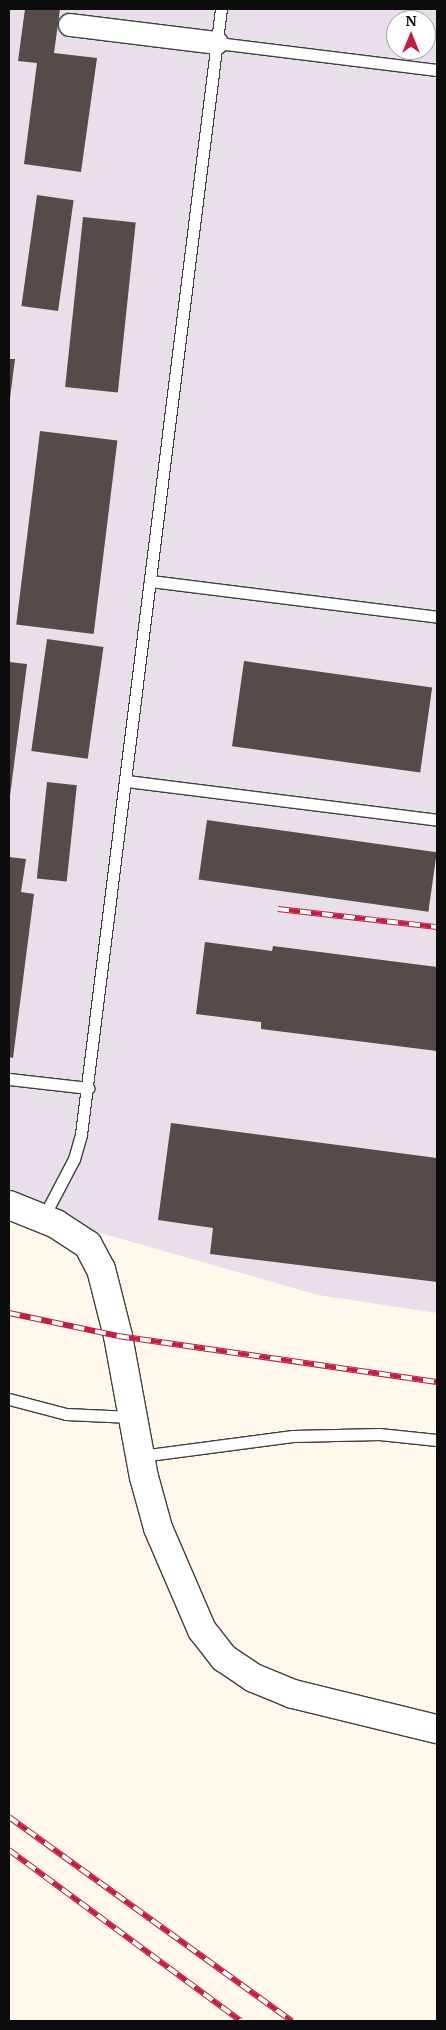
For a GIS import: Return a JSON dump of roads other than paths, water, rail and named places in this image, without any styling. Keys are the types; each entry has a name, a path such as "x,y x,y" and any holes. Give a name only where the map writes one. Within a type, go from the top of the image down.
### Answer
{"street":[{"path":"70,24 217,43"},
{"path":"9,1205 43,1218 88,1245 101,1269 118,1336 139,1456 158,1528 180,1584 202,1630 224,1658 254,1678 292,1694 437,1729"}],"lane":[{"path":"43,1218 74,1159 88,1088 221,9"},
{"path":"217,43 437,70"},
{"path":"150,581 437,617"},
{"path":"126,781 437,820"},
{"path":"9,1079 88,1088"},
{"path":"9,1399 66,1414 131,1417"},
{"path":"139,1456 292,1436 379,1434 437,1440"}],"railway":[{"path":"278,909 437,927"},
{"path":"9,1313 118,1336 437,1382"},
{"path":"9,1817 292,2021"},
{"path":"9,1850 241,2021"}]}
